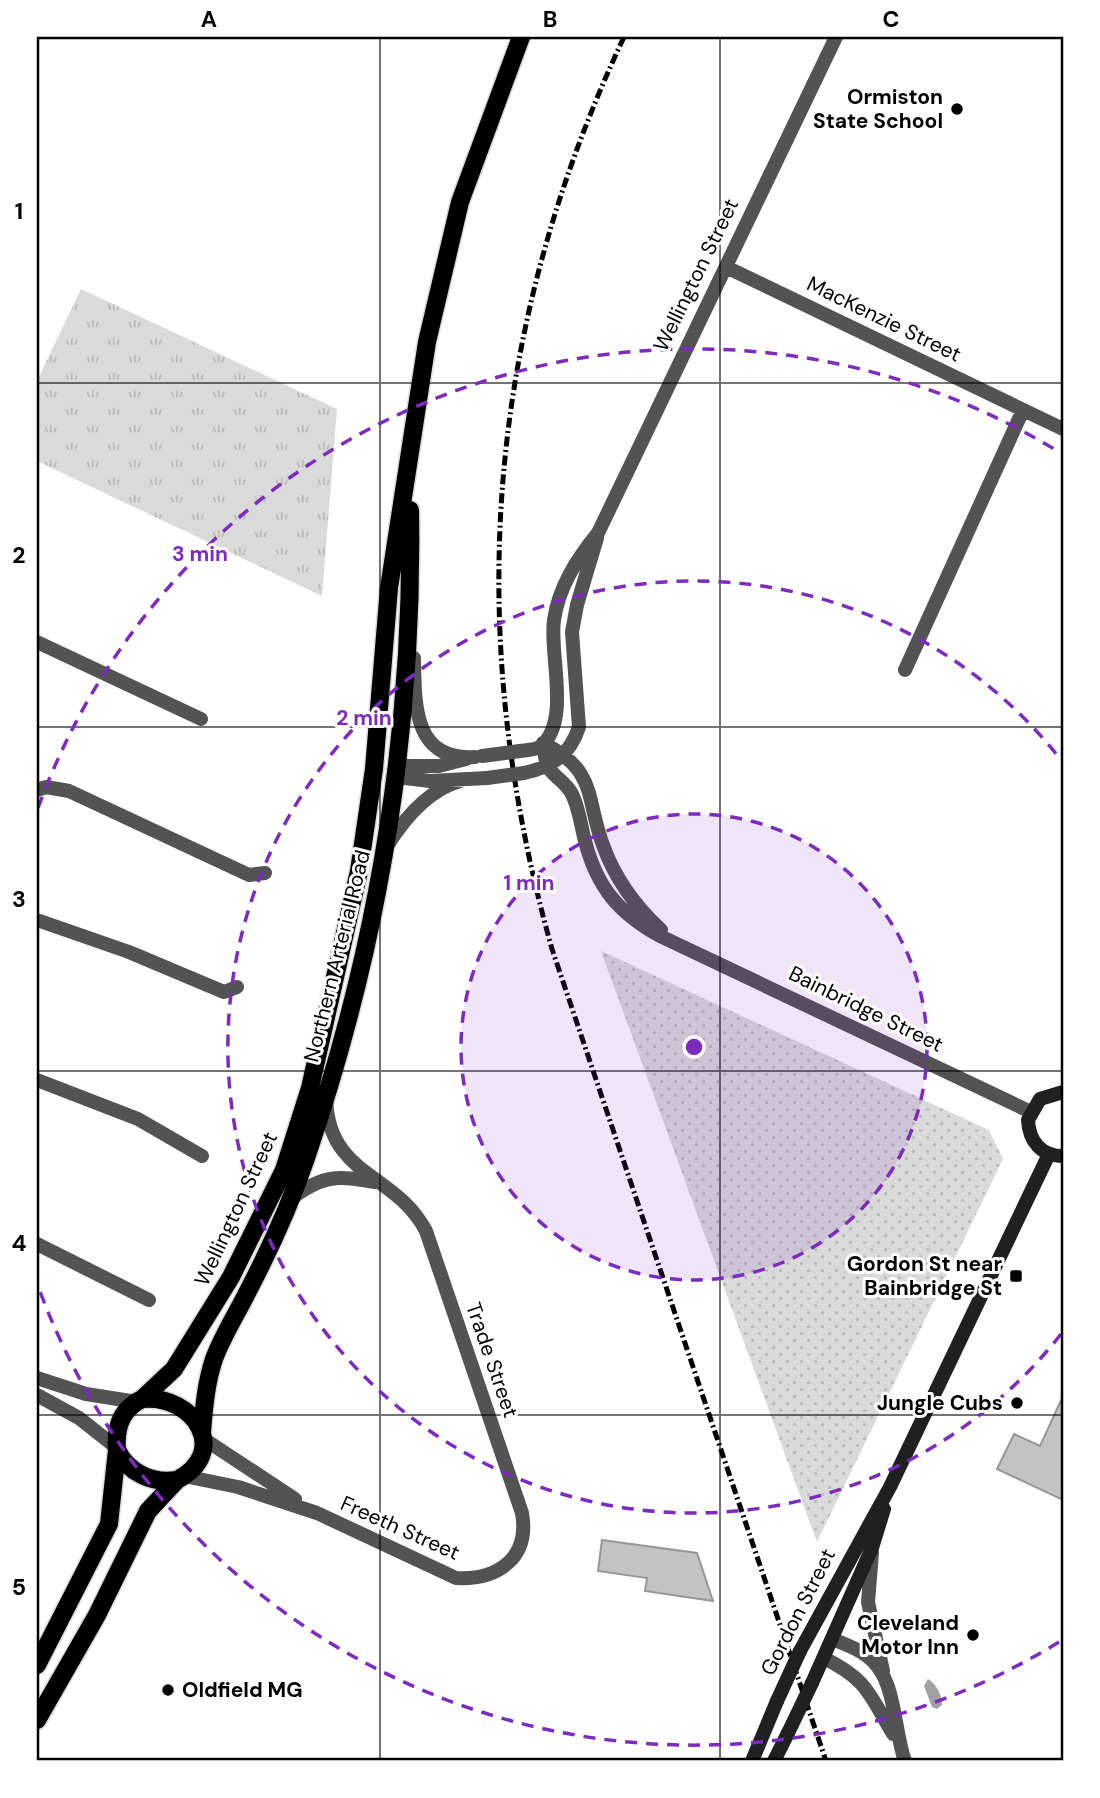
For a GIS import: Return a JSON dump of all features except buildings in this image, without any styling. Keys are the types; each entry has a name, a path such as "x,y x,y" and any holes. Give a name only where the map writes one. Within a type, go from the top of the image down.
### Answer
{"main road":[{"name":"Northern Arterial Road","path":"374,769 388,589 427,342 460,202 521,37"},
{"name":"Northern Arterial Road","path":"203,1435 206,1390 215,1357 292,1198 326,1095 362,967 387,847 404,712 410,545 409,467"},
{"path":"374,769 398,772"},
{"name":"Wellington Street","path":"139,1401 174,1369 204,1325 262,1216 292,1148 323,1040 359,871 374,769"},
{"path":"37,1665 109,1524 119,1422 139,1401 161,1399 180,1406 195,1419 203,1435 198,1462 148,1511 97,1615 37,1720"},
{"path":"117,1449 129,1466 147,1478 180,1478"}],"street":[{"name":"Wellington Street","path":"543,743 552,727 558,704 553,635 560,596 571,570 597,533 836,37"},
{"name":"MacKenzie Street","path":"726,267 1063,429"},
{"path":"905,670 1023,410"},
{"name":"Wellington Street","path":"398,772 460,781 524,773 548,767 565,754 575,741 579,727 572,632 597,533"},
{"path":"410,545 416,716 424,733 441,749 456,755 478,756"},
{"path":"37,642 201,719"},
{"path":"398,772 439,766 478,756 538,748 543,743"},
{"path":"543,743 565,754"},
{"path":"543,743 548,767"},
{"name":"Bainbridge Street","path":"565,754 589,788 603,845 623,886 643,913 682,946"},
{"name":"Bainbridge Street","path":"548,767 573,795 587,850 612,900 636,923 1031,1112"},
{"path":"387,847 398,829 423,802 437,791 460,781"},
{"path":"37,790 46,788 69,791 249,875 265,873"},
{"path":"37,920 129,952 224,992 237,986"},
{"path":"37,1080 138,1119 202,1156"},
{"path":"1056,1155 1031,1137 1031,1112 1046,1095 1063,1092"},
{"name":"Trade Street","path":"326,1095 327,1116 335,1144 352,1163 412,1209 426,1231 522,1513 523,1536 506,1566"},
{"name":"Gordon Street","path":"752,1761 807,1637 890,1487 1056,1155"},
{"path":"292,1198 309,1185 330,1177 380,1182"},
{"path":"37,1244 149,1300"},
{"path":"37,1378 86,1394 139,1401"},
{"path":"37,1395 79,1418 117,1449"},
{"name":"Freeth Street","path":"203,1435 317,1513"},
{"name":"Freeth Street","path":"180,1478 238,1488 317,1513 456,1578 478,1579 506,1566"},
{"name":"Gordon Street","path":"774,1761 824,1658 872,1548 890,1487"},
{"path":"872,1548 868,1602 898,1741 905,1761"},
{"path":"807,1637 832,1639 868,1656 886,1680"},
{"path":"807,1637 824,1658 852,1672 868,1689 898,1741"}],"green space":[{"path":"81,289 337,409 322,596 37,461 37,381"},
{"path":"601,951 989,1130 1003,1159 817,1542"}],"shaded area":[{"path":"928,1679 941,1697 942,1705 937,1709 932,1707 924,1686"}],"railway":[{"path":"624,37 577,148 542,260 517,373 503,486 499,600 506,715 524,832 552,949 826,1761"}],"place":[{"name":"Ormiston State School","path":"957,109"},
{"name":"Gordon St near Bainbridge St","path":"1016,1276"},
{"name":"Jungle Cubs","path":"1017,1403"},
{"name":"Cleveland Motor Inn","path":"973,1635"},
{"name":"Oldfield MG","path":"168,1690"}]}
